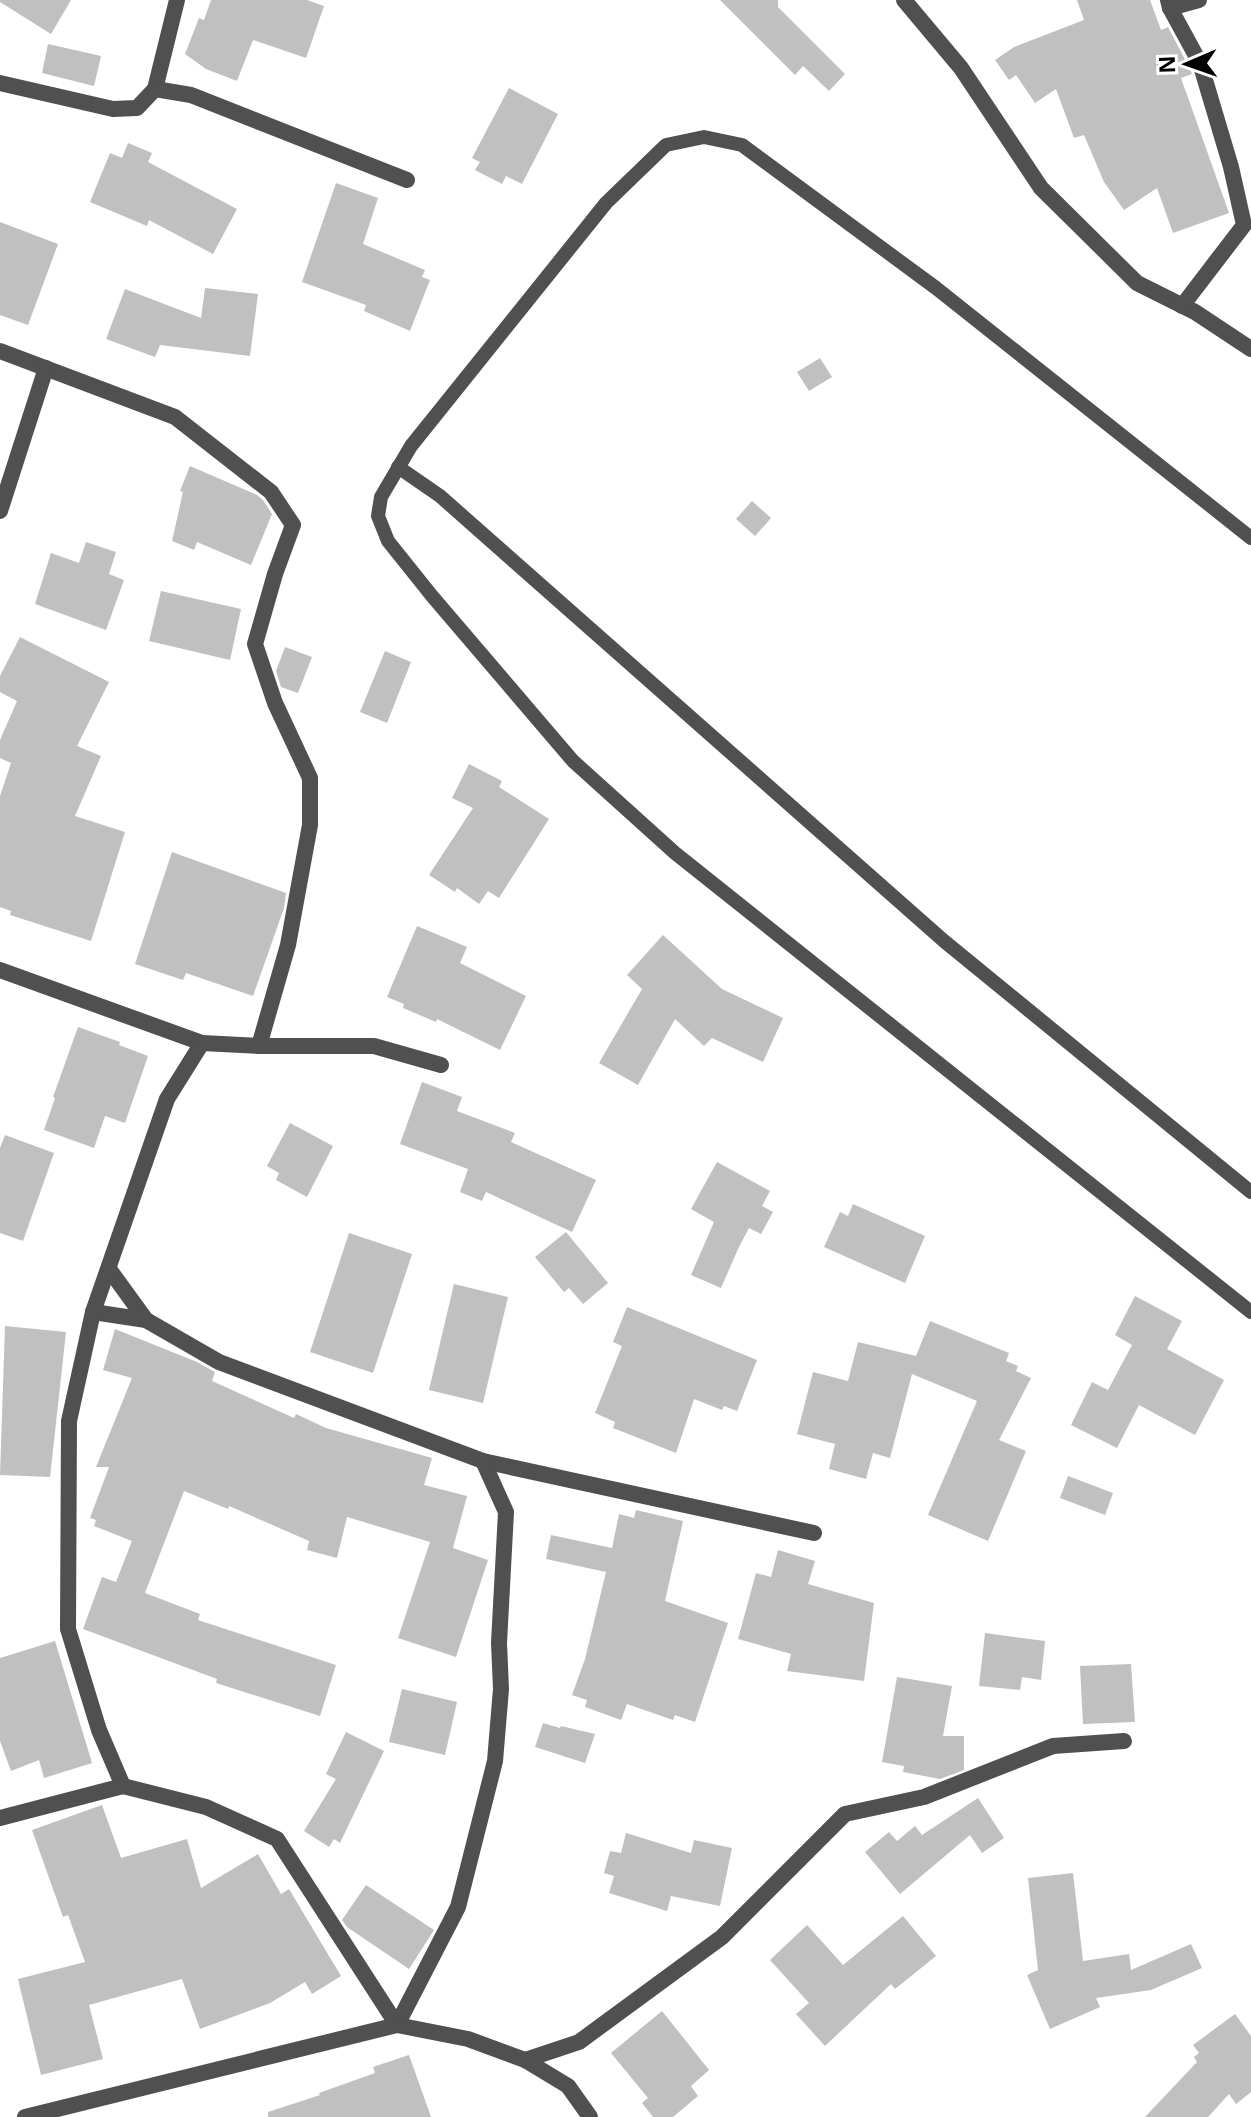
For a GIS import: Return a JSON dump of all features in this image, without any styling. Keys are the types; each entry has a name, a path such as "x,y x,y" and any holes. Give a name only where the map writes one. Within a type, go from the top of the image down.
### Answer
{"street":[{"path":"0,83 113,109 137,108 155,89 177,0"},
{"path":"904,0 961,68 1041,188 1137,283 1182,306 1251,349"},
{"path":"1182,306 1244,225 1231,167 1200,63 1169,4 1199,0"},
{"path":"155,89 191,95 407,180"},
{"path":"0,351 175,417 271,492 293,525 255,644 275,703 310,778 310,825 288,945 259,1046"},
{"path":"0,511 46,368"},
{"path":"0,970 202,1043 374,1046 441,1065"},
{"path":"123,1786 99,1730 68,1629 69,1421 93,1312 167,1099 202,1043"},
{"path":"109,1269 146,1320"},
{"path":"93,1312 146,1320 219,1362 483,1461 814,1533"},
{"path":"397,2025 458,1907 495,1761 501,1689 499,1643 506,1512 483,1461"},
{"path":"525,2060 579,2042 722,1937 845,1814 924,1797 1053,1746 1124,1741"},
{"path":"0,1818 123,1786 206,1807 277,1839 397,2025"},
{"path":"25,2117 397,2025 468,2039 525,2060 568,2086 590,2117"}],"lane":[{"path":"1251,538 936,288 742,145 704,137 666,145 606,203 411,446 381,497 378,516 388,541 573,761 675,853 1251,1312"},
{"path":"398,467 440,496 944,941 1251,1192"}],"building":[{"path":"0,0 71,0 51,34"},
{"path":"211,0 307,0 324,6 306,58 253,40 237,81 206,69 185,54 199,18 204,20"},
{"path":"720,0 778,0 778,7 845,74 829,91 803,66 795,75"},
{"path":"1077,0 1150,0 1161,30 1168,27 1192,74 1181,78 1229,213 1173,233 1157,188 1124,210 1104,182 1084,135 1074,138 1056,89 1035,103 1016,75 1009,80 995,60 1014,47 1084,20"},
{"path":"48,44 101,56 94,86 42,73"},
{"path":"509,88 558,114 522,184 506,176 502,184 475,170 480,162 472,158"},
{"path":"128,143 152,153 148,162 237,209 213,254 149,220 147,226 90,202 110,153 122,158"},
{"path":"336,183 378,198 363,244 425,270 422,277 430,280 410,331 364,311 366,305 302,282"},
{"path":"0,222 58,244 28,325 0,315"},
{"path":"205,288 258,294 250,356 160,345 155,357 106,339 125,289 201,318"},
{"path":"820,358 832,377 809,391 797,372"},
{"path":"190,466 257,495 272,514 251,565 197,542 194,550 172,541 183,492 180,491"},
{"path":"752,501 771,518 755,536 736,519"},
{"path":"86,542 116,552 109,574 124,580 106,630 35,604 51,553 79,563"},
{"path":"161,591 241,609 230,660 149,641"},
{"path":"20,637 109,682 77,746 101,756 75,816 125,832 91,941 10,915 11,911 0,907 0,796 11,763 0,758 0,740 17,701 0,692 0,676"},
{"path":"285,647 312,657 298,693 281,687 276,671"},
{"path":"385,651 411,662 387,723 360,712"},
{"path":"469,764 502,781 499,787 549,819 499,898 488,891 479,904 457,888 455,892 429,875 473,808 452,798"},
{"path":"172,852 286,893 284,908 253,996 186,973 183,980 135,964"},
{"path":"417,926 467,947 460,963 526,996 500,1050 437,1019 436,1022 403,1008 404,1004 387,997"},
{"path":"663,935 722,989 783,1018 763,1062 712,1038 704,1046 675,1019 638,1085 599,1063 642,989 627,975"},
{"path":"78,1027 148,1056 125,1123 105,1116 94,1148 44,1130"},
{"path":"422,1082 462,1097 457,1111 515,1133 511,1142 596,1180 572,1232 486,1192 482,1201 460,1192 468,1169 400,1144"},
{"path":"290,1123 333,1146 307,1197 276,1180 279,1173 267,1166"},
{"path":"5,1135 54,1153 23,1241 0,1233 0,1148"},
{"path":"717,1162 770,1191 762,1206 773,1212 761,1234 749,1228 721,1288 691,1275 714,1222 691,1209"},
{"path":"853,1204 925,1236 905,1283 824,1247 840,1212 848,1216"},
{"path":"566,1232 608,1283 583,1304 569,1288 564,1292 535,1257"},
{"path":"349,1233 412,1254 373,1373 310,1352"},
{"path":"454,1284 508,1297 483,1403 429,1390"},
{"path":"1135,1296 1182,1321 1167,1349 1224,1380 1195,1435 1139,1405 1117,1448 1071,1425 1092,1382 1108,1390 1132,1345 1115,1335"},
{"path":"627,1307 757,1360 737,1411 724,1406 722,1410 694,1399 676,1453 613,1428 615,1422 595,1413 622,1346 613,1342"},
{"path":"930,1321 1009,1353 1006,1361 1018,1366 1016,1371 1031,1378 999,1440 1026,1451 988,1541 928,1515 977,1401 912,1374 890,1458 873,1453 866,1479 829,1469 835,1444 797,1434 813,1372 848,1381 858,1342 916,1356"},
{"path":"5,1326 66,1332 50,1477 0,1475"},
{"path":"115,1329 197,1362 215,1372 212,1381 294,1418 296,1414 326,1428 432,1458 424,1485 467,1496 453,1548 488,1560 456,1657 398,1638 430,1542 347,1517 337,1558 307,1550 309,1541 229,1506 228,1509 184,1491 145,1593 200,1614 198,1620 336,1665 320,1716 216,1683 217,1679 83,1629 102,1577 116,1582 132,1541 94,1526 96,1520 90,1518 109,1467 96,1467 132,1378 103,1370"},
{"path":"1068,1476 1113,1493 1105,1515 1060,1498"},
{"path":"636,1510 683,1521 665,1601 728,1623 695,1722 675,1715 673,1720 627,1704 621,1720 585,1707 587,1700 572,1695 585,1659 606,1572 546,1559 551,1535 612,1548 619,1514 634,1518"},
{"path":"778,1550 815,1561 808,1584 874,1603 864,1681 787,1671 791,1654 738,1639 756,1573 771,1577"},
{"path":"985,1633 1045,1641 1041,1680 1022,1677 1020,1690 979,1686"},
{"path":"55,1641 92,1763 44,1778 39,1760 11,1771 0,1741 0,1658"},
{"path":"1131,1664 1135,1722 1083,1724 1080,1666"},
{"path":"897,1677 952,1686 943,1736 964,1736 964,1770 940,1779 903,1772 904,1766 882,1762"},
{"path":"402,1689 457,1702 445,1755 389,1742"},
{"path":"543,1723 595,1734 585,1763 535,1747"},
{"path":"346,1732 384,1751 340,1843 334,1839 329,1847 304,1831 336,1779 326,1774"},
{"path":"978,1798 1004,1838 982,1853 970,1835 900,1894 865,1852 889,1832 897,1841 915,1826 922,1835"},
{"path":"102,1805 121,1858 187,1839 201,1888 258,1854 281,1894 289,1889 341,1976 312,1994 305,1982 270,2003 200,2029 182,1979 89,2005 103,2059 41,2075 18,1979 85,1962 68,1915 63,1917 32,1830"},
{"path":"626,1833 691,1853 694,1840 732,1848 720,1906 671,1896 667,1911 609,1893 614,1876 604,1873 610,1851 621,1853"},
{"path":"1073,1873 1083,1961 1129,1954 1131,1970 1191,1944 1202,1968 1151,1990 1096,1998 1100,2007 1050,2029 1027,1975 1038,1970 1028,1878"},
{"path":"366,1885 434,1930 409,1969 347,1927 342,1920"},
{"path":"903,1916 936,1956 895,1989 891,1984 825,2046 796,2014 809,2003 770,1960 807,1925 843,1965"},
{"path":"662,2011 709,2070 691,2086 698,2096 673,2117 653,2117 642,2103 648,2098 611,2053"},
{"path":"1235,2014 1251,2036 1251,2092 1236,2104 1229,2094 1208,2117 1145,2117 1197,2062 1194,2057 1199,2053 1193,2045"},
{"path":"409,2055 431,2117 268,2117 268,2112 375,2073 373,2067"}]}
